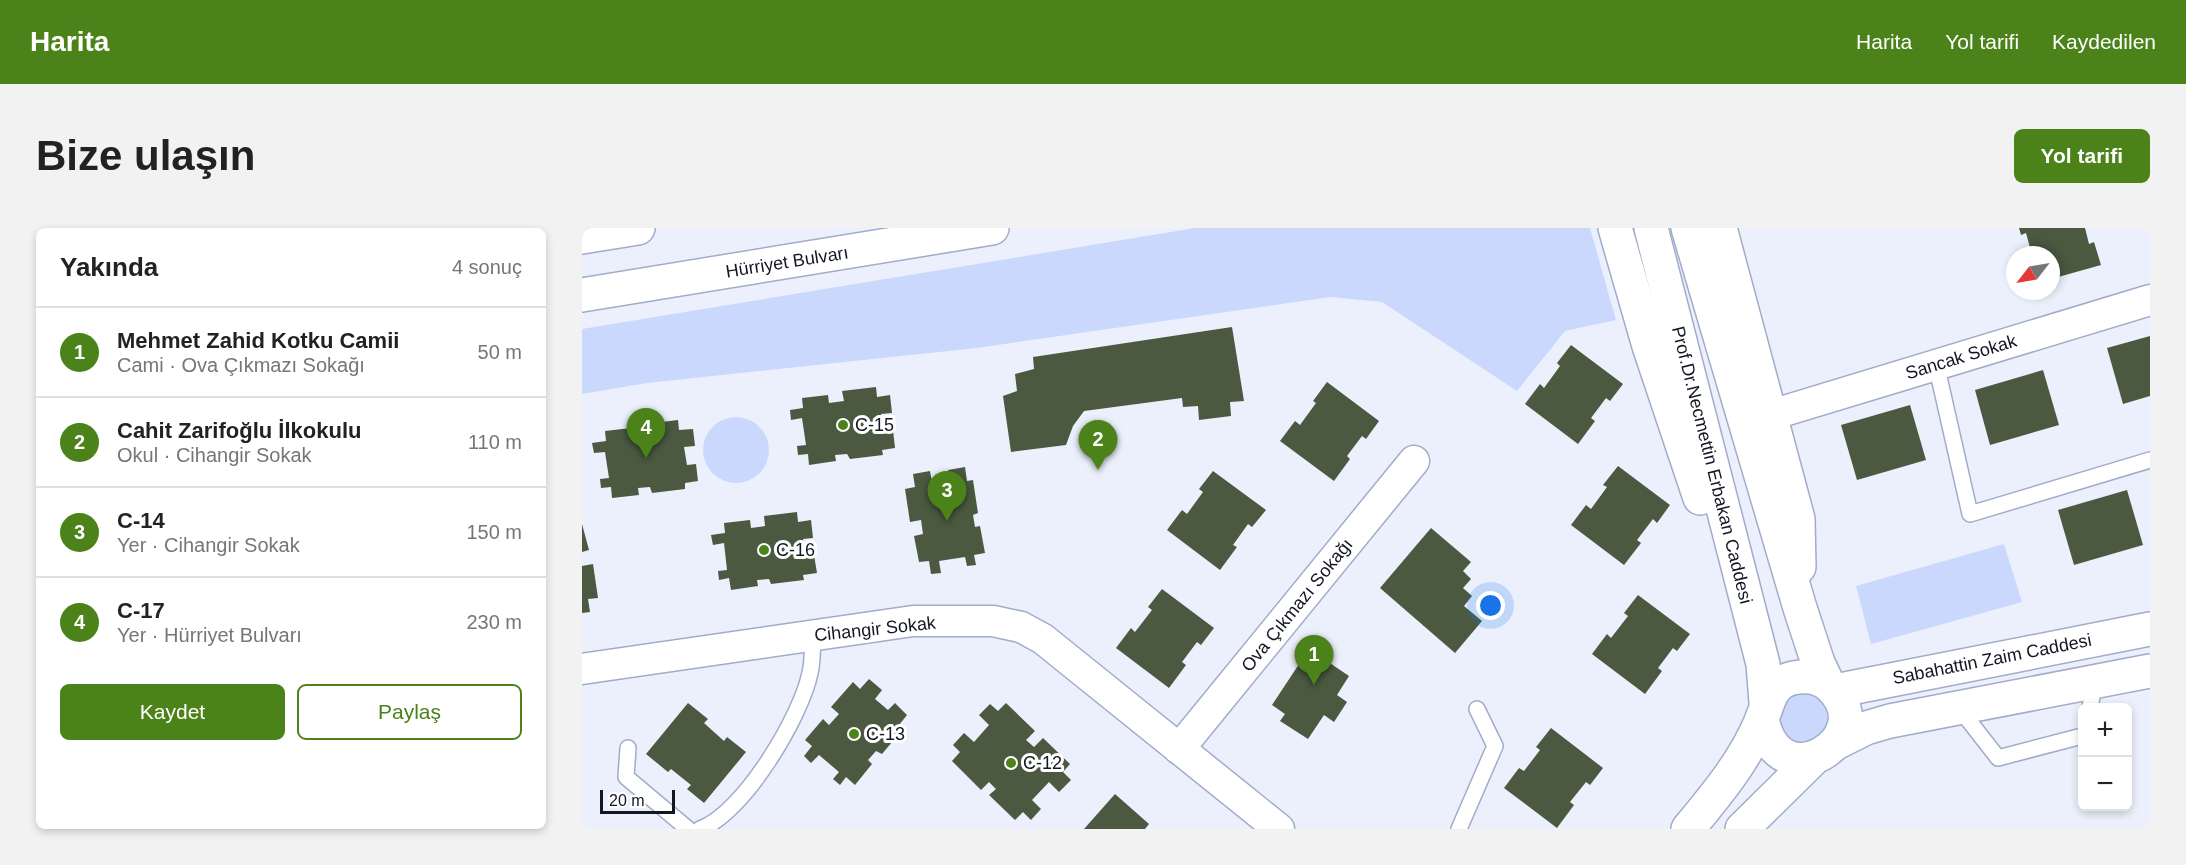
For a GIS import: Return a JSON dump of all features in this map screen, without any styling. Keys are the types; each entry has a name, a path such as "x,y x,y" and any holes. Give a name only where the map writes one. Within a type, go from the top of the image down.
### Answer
{"main road":[{"path":"582,237 638,228"},
{"name":"Hürriyet Bulvarı","path":"582,295 992,228"},
{"path":"1615,228 1649,346 1731,592 1760,650"},
{"name":"Prof.Dr.Necmettin Erbakan Caddesi","path":"1651,228 1760,650 1766,678 1764,710 1768,738 1783,755 1803,760 1826,750 1844,715 1818,663 1800,608 1688,228"},
{"path":"1720,228 1772,415 1798,519 1800,608"},
{"name":"Sabahattin Zaim Caddesi","path":"1831,687 2150,629"},
{"path":"1742,829 1826,750 1866,728 1959,708 2093,695 2150,671"},
{"name":"Prof.Dr.Necmettin Erbakan Caddesi","path":"1688,829 1744,755 1773,689 1790,678 1811,677 1831,687"}],"street":[{"name":"Sancak Sokak","path":"1772,415 2150,300"},
{"name":"Ova Çıkmazı Sokağı","path":"1179,749 1414,461"},
{"name":"Cihangir Sokak","path":"582,669 914,621 993,621 1021,627 1043,639 1271,826"}],"lane":[{"path":"1936,364 1970,514 2150,460"},
{"path":"700,829 740,800 771,756 801,699 810,673 813,636"},
{"path":"1959,708 1998,758 2078,737"},
{"path":"1459,829 1495,746 1477,709"},
{"path":"628,748 626,777 688,829"}],"shaded area":[{"path":"1195,228 1590,228 1616,320 1565,331 1517,391 1382,302 1330,297 977,348 647,383 582,394 582,329"},
{"path":"730,417 742,417 754,422 764,432 769,450 767,463 754,478 742,483 730,483 718,478 708,468 703,456 703,444 708,432 718,422"},
{"path":"2004,544 2022,602 1871,644 1856,586"},
{"path":"1802,693 1820,700 1827,718 1820,736 1802,743 1784,736 1777,718 1784,700"}],"building":[{"path":"2019,228 2085,228 2089,244 2094,242 2101,265 2060,276 2060,246 2030,246 2026,233 2021,235"},
{"path":"1232,327 1244,401 1230,402 1231,416 1199,420 1198,406 1183,407 1182,398 1084,411 1073,426 1066,445 1011,452 1003,396 1017,391 1015,374 1034,369 1033,357"},
{"path":"2150,336 2150,396 2123,404 2107,348"},
{"path":"1571,345 1623,384 1610,401 1606,398 1591,418 1595,421 1578,444 1525,404 1540,384 1544,388 1560,366 1557,363"},
{"path":"2043,370 2059,425 1990,445 1975,390"},
{"path":"1327,382 1379,421 1366,439 1362,436 1347,456 1350,459 1334,481 1280,441 1295,421 1300,425 1316,403 1313,401"},
{"name":"C-15","path":"876,387 877,397 890,395 892,413 881,414 883,431 893,430 895,448 882,450 883,455 850,459 847,454 835,455 836,461 809,465 808,454 798,455 797,446 806,445 802,418 791,420 790,410 803,408 802,398 828,395 829,403 844,401 842,391"},
{"path":"1910,405 1926,460 1857,480 1841,425"},
{"path":"678,420 679,430 693,429 695,446 684,447 687,465 696,464 698,481 685,483 685,489 652,493 650,487 638,488 639,495 612,498 611,487 601,488 600,479 609,478 605,452 594,453 592,443 606,441 605,431 631,428 632,436 646,435 645,424"},
{"path":"1618,466 1670,505 1657,523 1653,519 1637,540 1641,543 1624,565 1571,525 1586,505 1591,509 1607,487 1603,485"},
{"path":"965,467 967,481 973,480 978,513 973,515 975,527 980,526 985,553 974,555 976,565 967,566 965,557 939,561 941,573 931,574 929,561 919,562 914,536 923,534 921,520 910,522 905,489 915,487 913,474 930,471 932,482 949,479 948,470"},
{"path":"1213,471 1266,510 1252,527 1248,524 1233,545 1237,547 1220,570 1167,530 1182,510 1187,514 1203,492 1199,489"},
{"path":"2127,490 2143,545 2074,565 2058,510"},
{"name":"C-16","path":"797,512 798,522 811,520 813,538 803,539 805,557 814,555 817,573 803,575 804,580 771,584 769,579 757,580 758,586 731,590 729,578 719,580 718,571 727,570 724,543 713,545 711,535 725,533 724,523 750,520 751,528 765,526 764,516"},
{"path":"582,524 589,550 582,552"},
{"path":"1431,528 1471,562 1463,571 1471,579 1463,588 1472,596 1464,606 1482,621 1455,653 1380,588"},
{"path":"593,564 598,598 588,599 590,612 582,613 582,566"},
{"path":"1162,589 1214,628 1201,645 1197,642 1182,662 1186,665 1169,688 1116,648 1131,628 1135,632 1152,610 1148,607"},
{"path":"1638,595 1690,634 1677,651 1673,648 1658,668 1662,671 1645,694 1592,654 1607,634 1611,638 1628,616 1624,613"},
{"path":"1309,649 1349,676 1337,695 1347,702 1334,722 1324,715 1308,739 1280,721 1285,714 1272,705"},
{"name":"C-13","path":"869,679 882,690 875,699 888,710 895,703 907,715 899,725 903,729 882,754 876,751 868,760 872,764 855,785 846,777 840,785 833,779 839,772 819,755 811,763 804,756 812,746 805,740 823,719 829,725 839,714 831,707 853,682 860,689"},
{"path":"688,703 708,719 704,723 724,741 727,737 746,752 704,803 687,789 691,785 671,769 668,772 646,754"},
{"name":"C-12","path":"1006,703 1035,731 1026,740 1034,747 1043,738 1070,764 1063,772 1071,780 1059,792 1049,782 1032,800 1041,809 1031,820 1023,812 1015,820 989,795 996,789 989,782 981,790 952,761 960,752 953,745 964,733 974,742 989,725 979,715 990,704 998,711"},
{"path":"1551,728 1603,768 1590,785 1586,782 1570,802 1574,805 1557,828 1504,788 1519,768 1524,771 1540,750 1536,747"},
{"path":"1115,794 1149,824 1145,829 1084,829"}],"place":[{"name":"C-15","path":"843,425"},
{"name":"C-17","path":"646,458"},
{"name":"Cahit Zarifoğlu İlkokulu","path":"1098,470"},
{"name":"C-14","path":"947,521"},
{"name":"C-16","path":"764,550"},
{"name":"Mehmet Zahid Kotku Camii","path":"1314,685"},
{"name":"C-13","path":"854,734"},
{"name":"C-12","path":"1011,763"}]}
